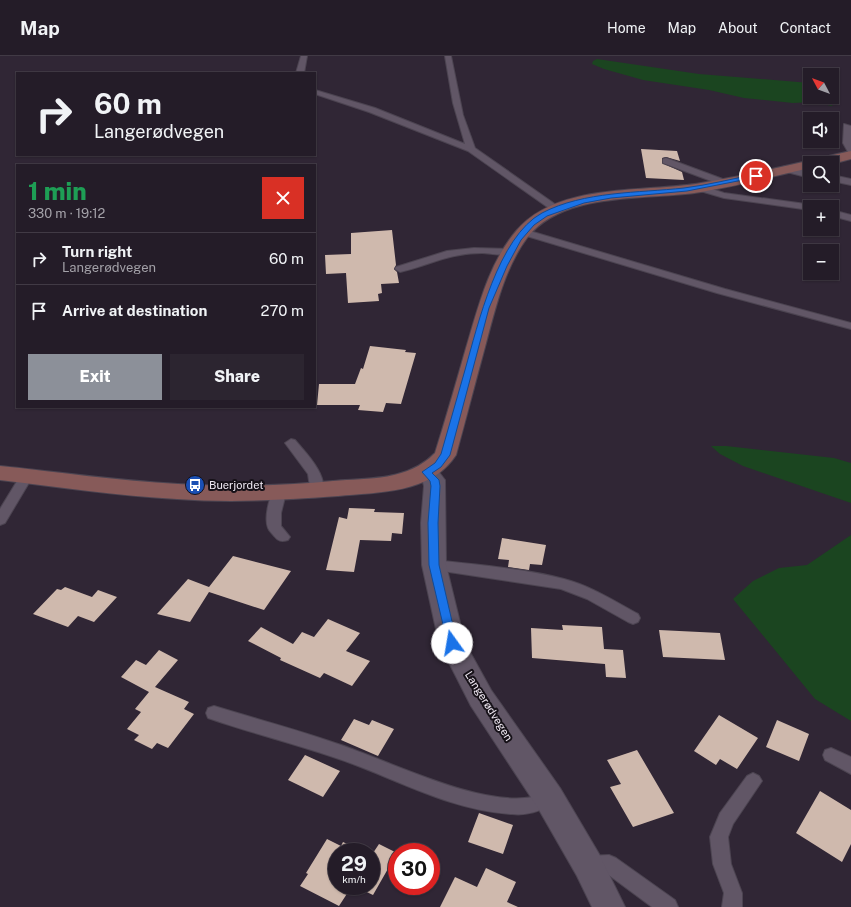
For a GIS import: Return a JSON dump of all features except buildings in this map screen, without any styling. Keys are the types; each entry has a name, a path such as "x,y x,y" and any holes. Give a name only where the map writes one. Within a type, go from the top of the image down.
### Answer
{"main road":[{"path":"839,158 851,155"},
{"path":"0,473 178,492 220,494 279,493 386,484 427,472 438,465 445,455 486,308 510,252 524,232 538,218 556,209 596,198 700,188 803,165"}],"street":[{"name":"Langerødvegen","path":"427,472 434,480 436,486 433,523 434,565 452,643 481,698 549,798 588,865 609,907"}],"lane":[{"path":"300,72 304,56"},
{"path":"448,56 450,75 471,149"},
{"path":"316,92 372,110 471,149 556,209"},
{"path":"847,126 847,143 851,150"},
{"path":"666,161 725,183"},
{"path":"786,169 803,173"},
{"path":"839,179 851,182"},
{"path":"700,188 723,195 778,201 803,206"},
{"path":"839,215 851,218"},
{"path":"524,232 720,291 851,326"},
{"path":"400,269 456,252 479,250 510,252"},
{"path":"292,442 314,473 316,490"},
{"path":"0,520 27,476"},
{"path":"279,493 274,513 274,526 283,536"},
{"path":"434,565 512,575 563,584 592,595 633,618"},
{"path":"214,713 343,753 474,800 501,806 522,806 533,805 549,798"},
{"path":"832,756 851,766"},
{"path":"732,907 732,893 722,864 719,837 726,819 753,781"},
{"path":"588,865 609,864 668,907"}],"green space":[{"path":"597,59 699,74 803,82 803,102 793,103 744,98 709,90 643,80 604,69 592,64 593,61"},
{"path":"822,104 833,104 832,106"},
{"path":"711,446 726,446 834,458 851,463 851,503 743,466 720,454"},
{"path":"851,535 851,721 815,699 733,599 753,581 779,568 807,565"}],"place":[{"name":"Buerjordet","path":"195,485"}],"route":[{"path":"452,643 434,565 433,523 436,486 434,480 427,472 438,465 445,455 486,308 504,266 518,239 538,218 556,209 583,201 611,196 687,190 756,176"}]}
